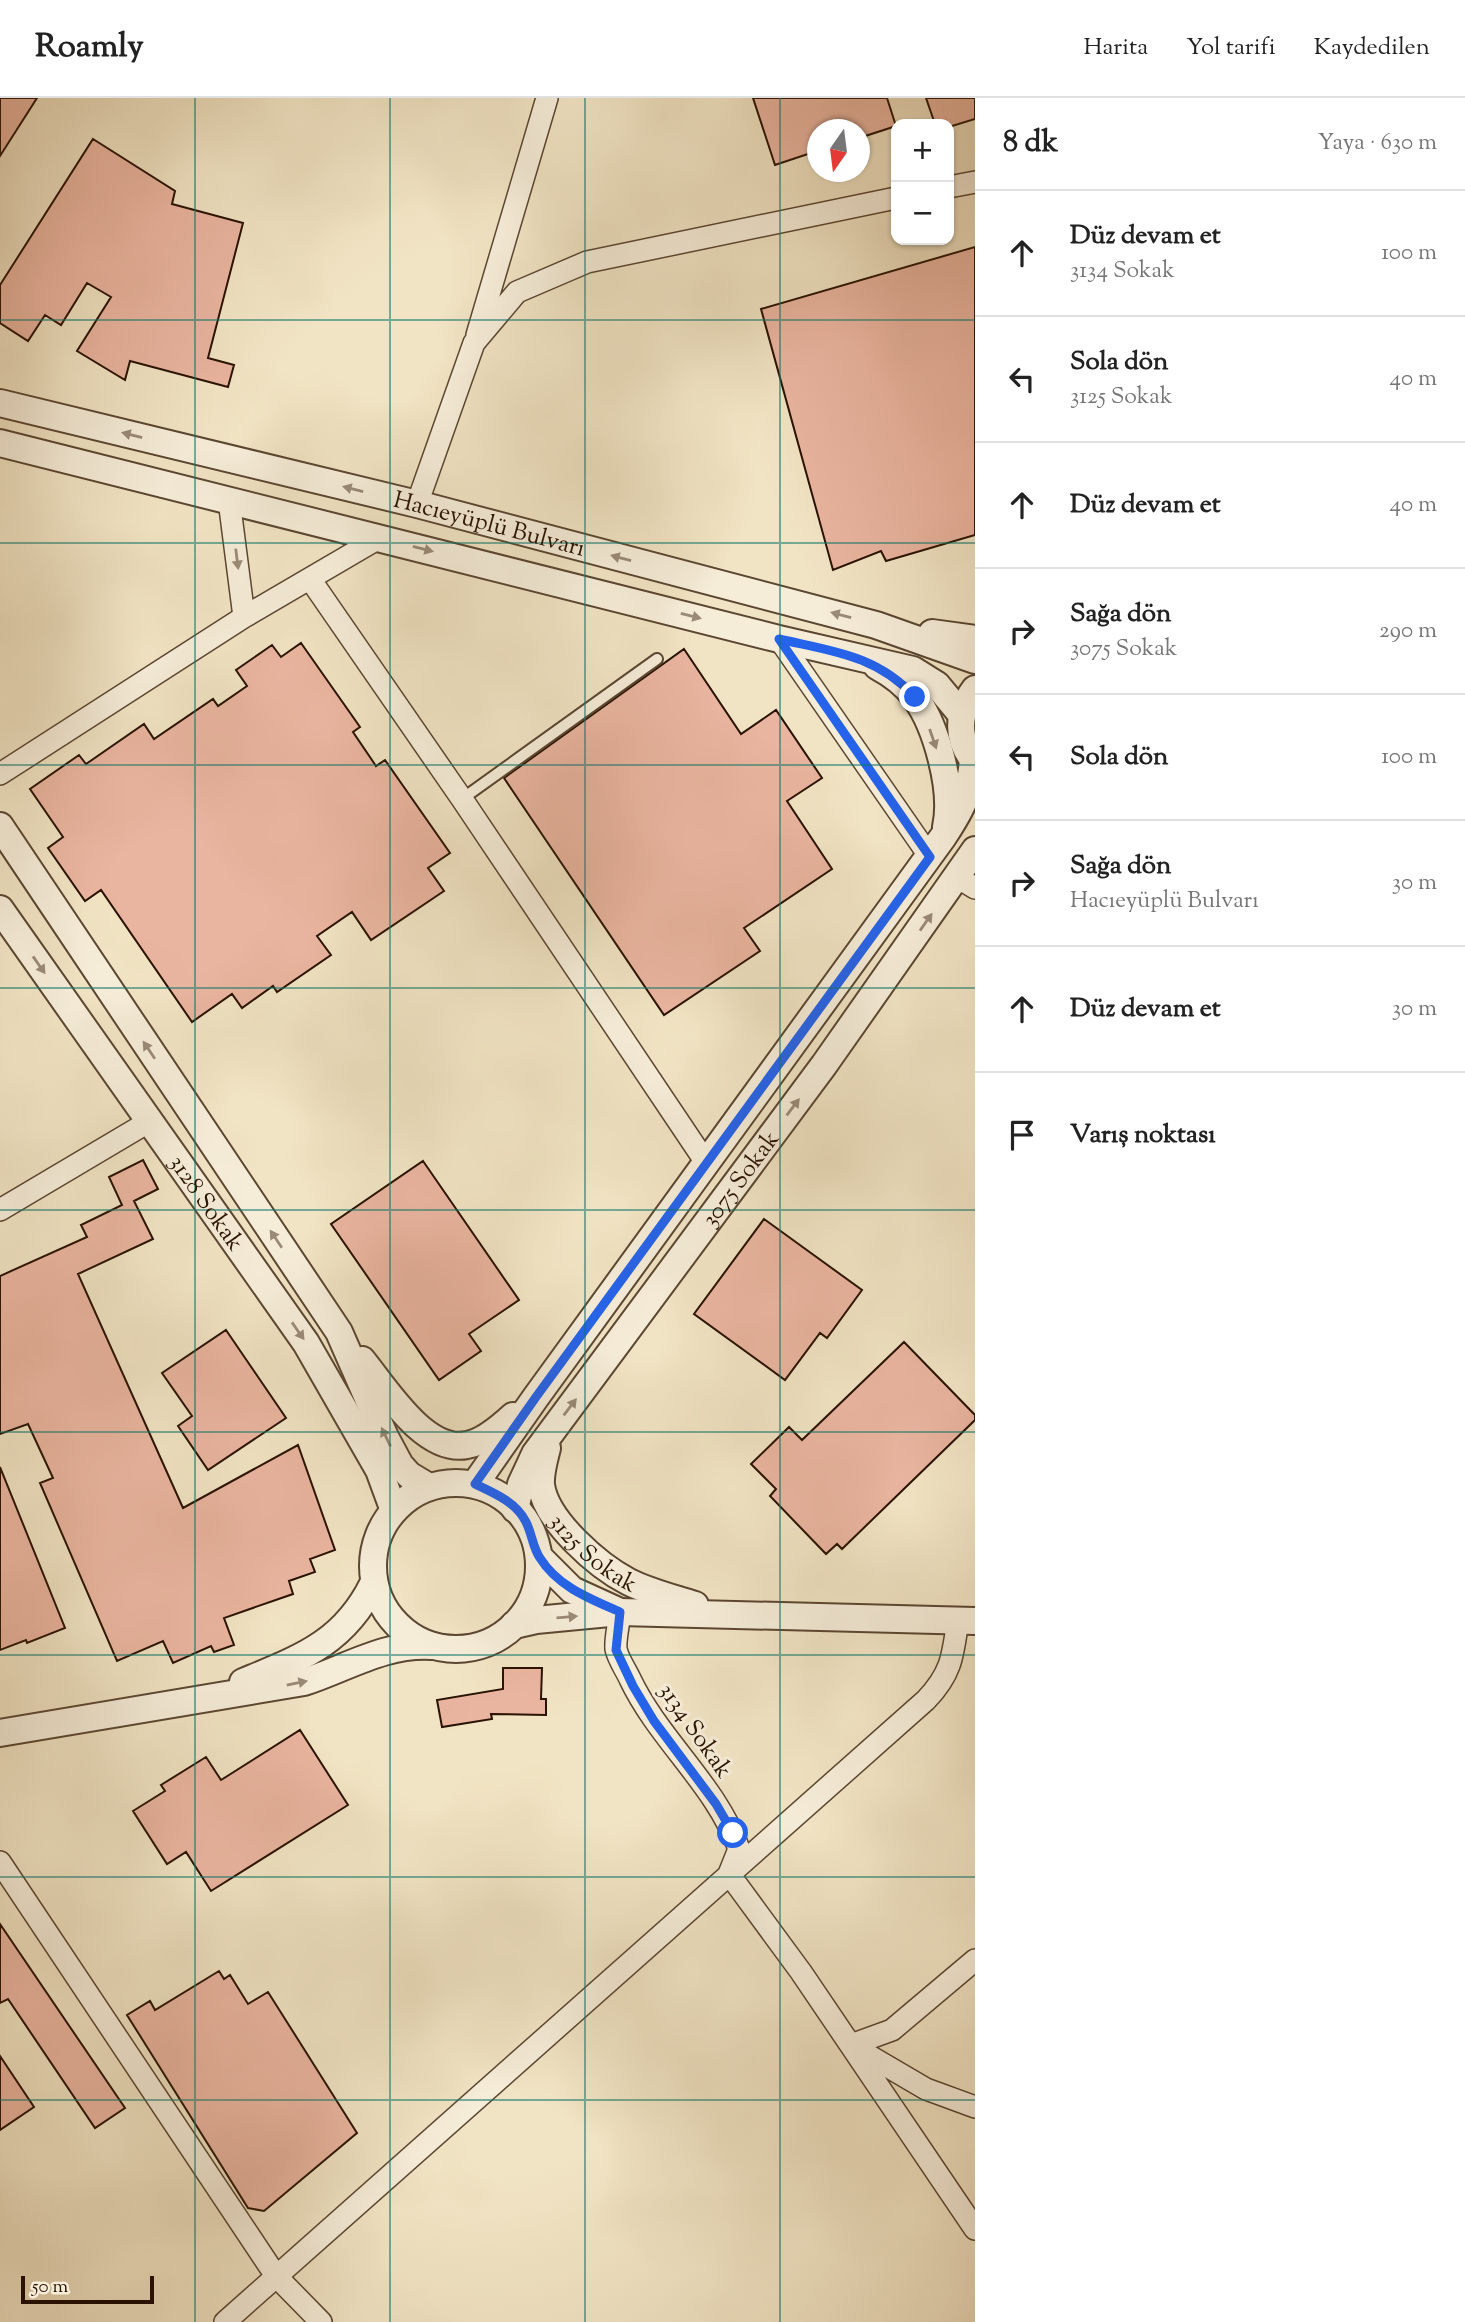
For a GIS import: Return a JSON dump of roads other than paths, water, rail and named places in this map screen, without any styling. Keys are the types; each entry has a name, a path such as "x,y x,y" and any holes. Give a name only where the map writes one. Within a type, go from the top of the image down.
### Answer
{"street":[{"path":"0,774 244,617 379,538 417,504 474,343 547,98"},
{"path":"954,186 975,182"},
{"path":"474,343 517,292 587,262 891,199"},
{"name":"Hacıeyüplü Bulvarı","path":"0,403 417,504 876,625 975,660"},
{"name":"Hacıeyüplü Bulvarı","path":"0,443 920,673 937,685 961,714"},
{"path":"229,500 244,617"},
{"path":"310,579 462,799 706,1164"},
{"path":"876,625 975,639"},
{"path":"779,639 937,847"},
{"path":"856,658 894,676 915,697 931,730 947,786 949,812 937,847"},
{"path":"974,762 962,739 961,714 975,689"},
{"name":"3075 Sokak","path":"475,1484 937,847 967,796 974,762"},
{"name":"3128 Sokak","path":"0,826 339,1332 412,1421 429,1436 447,1443 467,1446 490,1435 536,1397"},
{"name":"3075 Sokak","path":"515,1509 526,1470 535,1454 824,1065 966,883 975,850"},
{"name":"3128 Sokak","path":"1,912 306,1343 379,1470 393,1508"},
{"path":"0,1210 150,1121 182,1098"},
{"name":"3128 Sokak","path":"339,1332 400,1465 408,1475 429,1487"},
{"name":"3125 Sokak","path":"549,1435 541,1489 553,1516 562,1526 594,1556 630,1582 716,1613"},
{"path":"0,1733 304,1682 373,1654 401,1646 463,1648 491,1641 514,1625 531,1602 539,1575 539,1557 526,1520 506,1499 475,1484 453,1482 429,1487 393,1508 374,1546 373,1584 379,1597 393,1619 412,1637 437,1647"},
{"name":"3125 Sokak","path":"539,1557 572,1590 620,1612"},
{"path":"206,1698 320,1647 352,1620 373,1584"},
{"name":"3125 Sokak","path":"514,1625 536,1620 620,1612 967,1620"},
{"name":"3134 Sokak","path":"620,1612 616,1650 633,1686 654,1721 716,1804 733,1833 739,1849 729,1874"},
{"path":"225,2322 926,1700 940,1685 953,1660 967,1620"},
{"path":"0,1862 275,2276 321,2322"},
{"path":"729,1874 851,2045 975,2230"},
{"path":"851,2045 892,2031 975,1960"},
{"path":"851,2045 926,2089 975,2107"}],"lane":[{"path":"462,799 657,659"}]}
